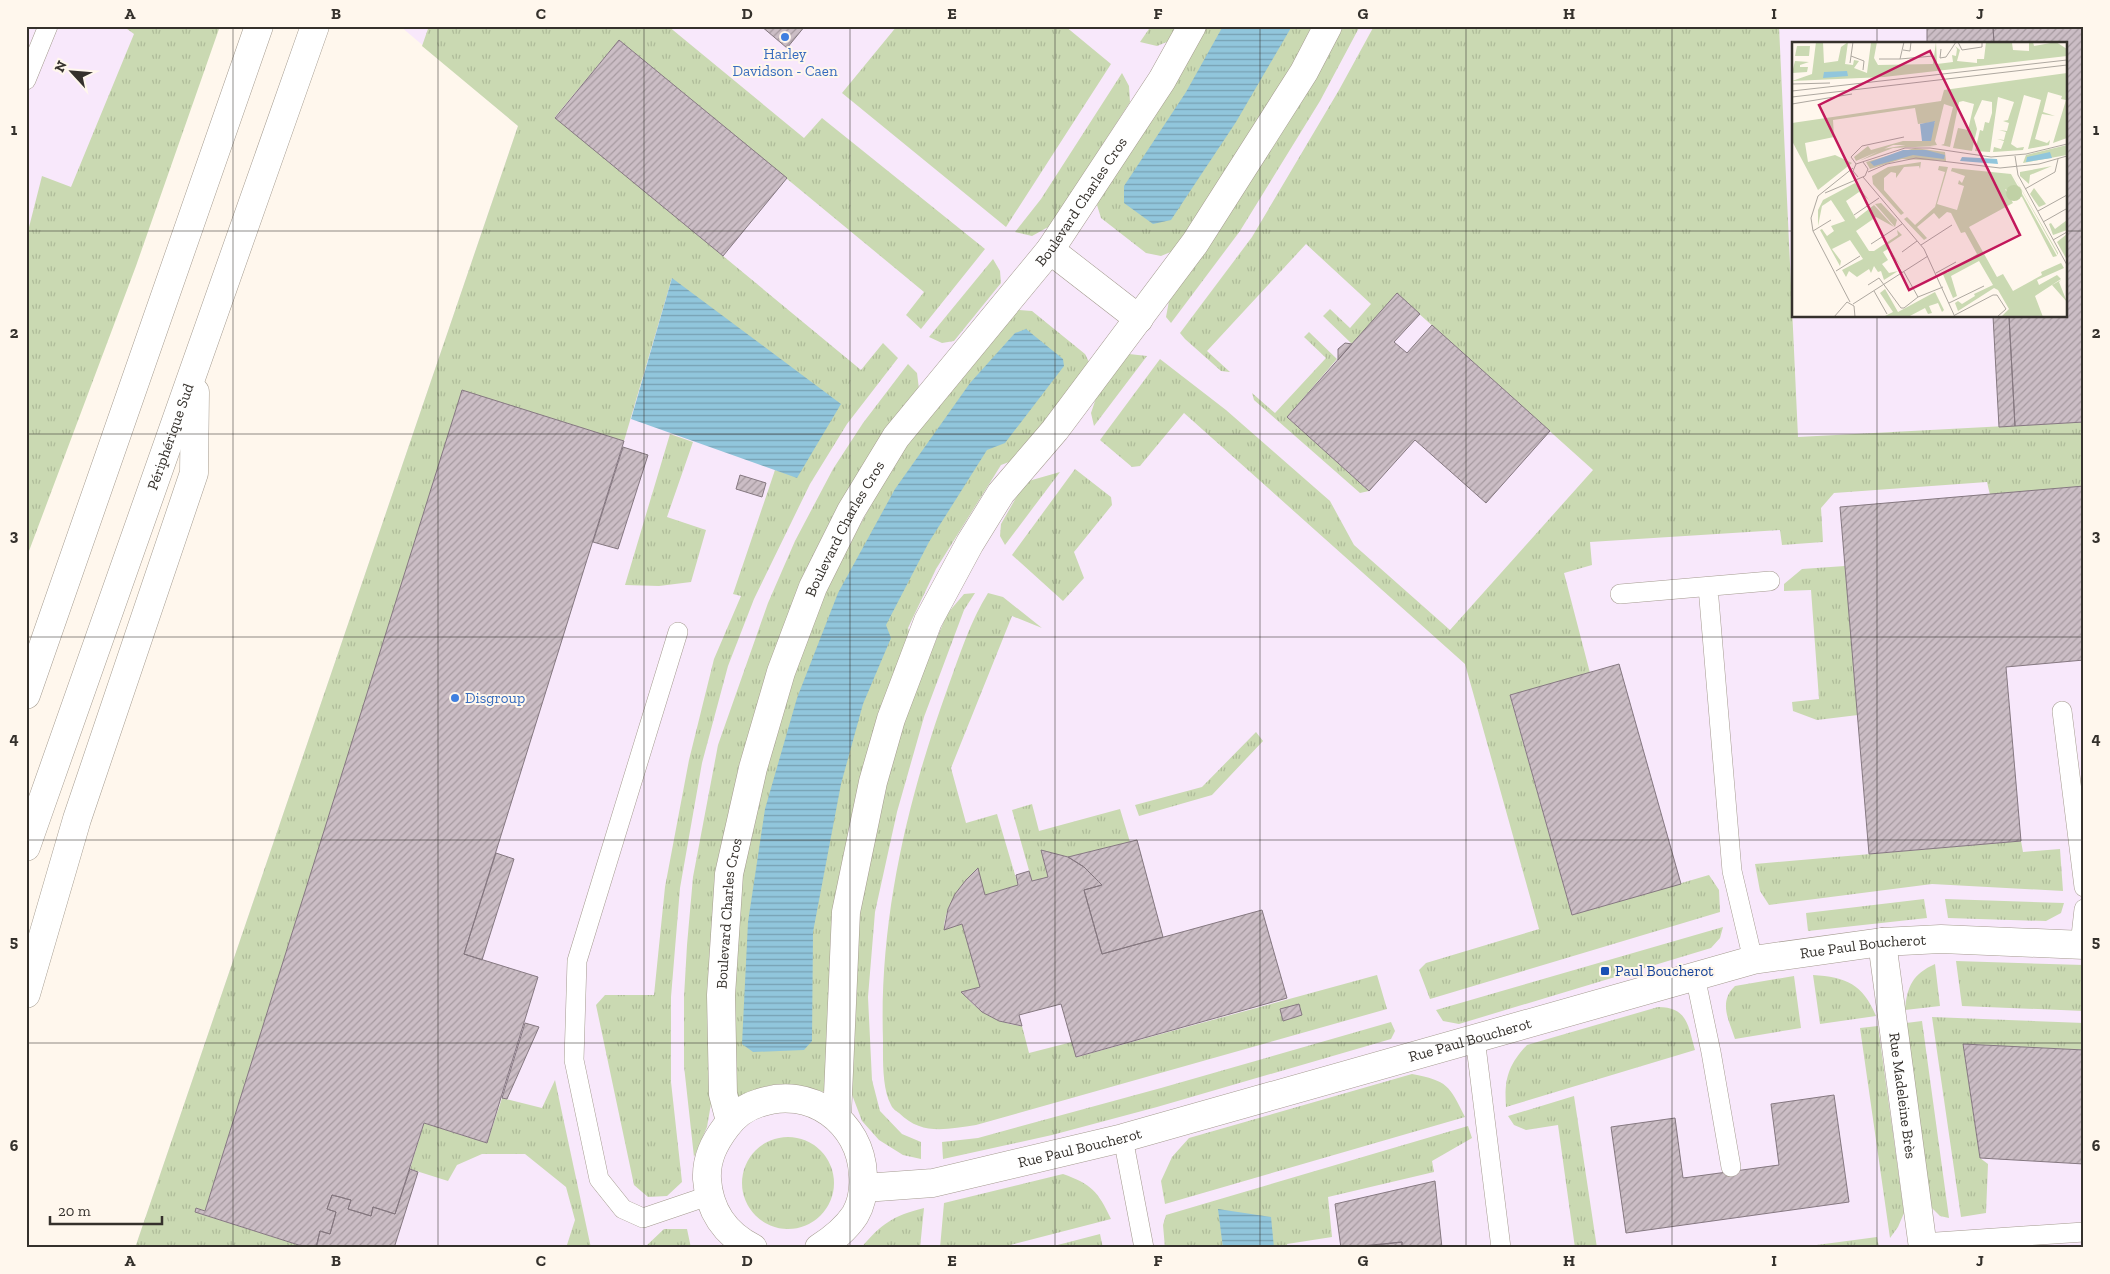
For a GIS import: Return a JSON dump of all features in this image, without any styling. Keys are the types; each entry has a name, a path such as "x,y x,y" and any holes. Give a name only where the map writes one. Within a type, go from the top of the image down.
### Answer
{"main road":[{"path":"26,695 259,26"},
{"name":"Périphérique Sud","path":"26,847 195,370 314,26"},
{"name":"Boulevard Charles Cros","path":"730,1120 723,1094 721,995 729,874 752,768 781,672 813,587 851,511 896,437 1050,250 1162,80 1192,26"},
{"path":"837,1117 846,912 873,782 891,719 928,620 970,543 1001,494 1055,430 1139,319 1205,227 1304,72 1328,26"},
{"path":"1050,250 1139,319"},
{"path":"26,994 77,819 194,473 195,370"},
{"name":"Rue Paul Boucherot","path":"864,1188 934,1182 1123,1138 1753,960 1882,942 1941,939 2082,945"},
{"name":"Rue Madeleine Brès","path":"1882,942 1923,1245"},
{"path":"743,1245 719,1220 708,1196 707,1169 714,1142 730,1120 749,1106 771,1099 794,1098 817,1104 837,1117 854,1137 863,1162 864,1188 855,1214 832,1244"}],"lane":[{"path":"26,80 48,26"},
{"path":"1620,594 1770,581"},
{"path":"1708,587 1732,870 1753,960"},
{"path":"678,632 577,961 574,1060 599,1179 623,1208 643,1218 708,1196"},
{"path":"2062,711 2084,887"},
{"path":"2082,945 2084,909"},
{"path":"1695,976 1711,1052 1731,1167"},
{"path":"1475,1038 1501,1248"},
{"path":"1123,1138 1144,1248"},
{"path":"1923,1245 2084,1232"}],"shaded area":[{"path":"26,26 199,26 26,484"},
{"path":"400,26 2084,26 2084,1248 135,1248 518,126"}],"green space":[{"path":"123,26 220,26 136,266 26,559 26,239 42,176 71,187 134,34"},
{"path":"429,26 668,26 804,138 822,118 985,249 921,329 906,315 924,292 619,40 555,117 861,370 883,343 898,358 847,424 810,484 754,599 728,666 702,763 680,888 671,997 671,1082 682,1182 667,1196 648,1197 634,1185 596,1005 605,995 654,995 665,887 689,760 714,659 741,596 733,594 775,470 797,477 672,278 624,441 462,391 205,1211 197,1208 195,1212 308,1248 135,1248 518,126 422,46"},
{"path":"897,26 1065,26 1111,64 1006,227 842,93"},
{"path":"1151,26 1178,26 1169,41 1157,46 1140,42"},
{"path":"1207,26 1315,26 1256,129 1178,249 1161,256 1146,253 1101,218 1097,205 1107,184 1173,85"},
{"path":"1341,26 1360,26 1320,101 1240,231 1171,323 1166,317 1169,301 1216,234 1260,166 1302,97"},
{"path":"1374,26 1779,26 1798,437 2084,422 2084,486 1990,495 1987,482 1834,493 1821,508 1823,542 1782,545 1780,530 1590,542 1592,565 1564,573 1590,673 1510,696 1572,915 1709,875 1719,890 1720,912 1430,999 1419,970 1426,963 1539,929 1465,664 1184,413 1140,466 1132,467 1100,440 1160,359 1226,410 1330,501 1354,545 1450,630 1593,470 1397,294 1352,344 1323,316 1330,309 1350,328 1371,304 1306,244 1207,351 1230,372 1221,371 1180,333 1252,237 1339,90"},
{"path":"1122,73 1129,86 1130,102 1050,226 1032,236 1015,232 1041,199"},
{"path":"993,259 1000,271 1001,283 954,341 942,343 929,337"},
{"path":"1019,310 1032,311 1085,354 1089,362 1017,459 1001,465 936,569 908,628 911,637 844,866 831,928 827,1088 823,1092 790,1084 781,1084 752,1091 740,1097 734,1095 733,994 736,919 745,853 786,693 829,582 884,481 912,436 1006,316"},
{"path":"1309,332 1337,359 1287,417 1369,491 1360,493 1254,400 1252,393 1275,413 1326,358 1304,337"},
{"path":"1129,354 1147,356 1094,426 1091,413 1096,398"},
{"path":"908,364 917,373 919,389 770,671 736,781 716,881 712,1098 707,1127 694,1157 684,1066 684,997 687,945 693,877 718,745 768,603 795,541 833,469 863,423"},
{"path":"670,434 693,442 667,517 706,530 691,582 659,586 625,585"},
{"path":"1075,469 1111,497 1112,505 1074,552 1084,578 1063,601 1012,555"},
{"path":"1060,472 1005,545 1000,536 1001,524 1025,482"},
{"path":"1845,566 1858,715 1817,720 1793,711 1792,702 1819,699 1811,590 1784,591 1784,584 1802,569"},
{"path":"975,593 964,610 924,717 897,812 875,912 868,997 872,1080 880,1111 902,1134 921,1142 921,1159 903,1155 879,1140 862,1121 851,1092 858,912 883,788 901,725 947,614 964,594"},
{"path":"988,593 1003,597 1042,628 1012,616 951,768 966,823 997,814 1018,885 985,895 977,869 959,889 950,904 944,929 962,924 980,987 962,992 968,999 981,1011 1004,1023 1022,1026 1029,1053 1072,1042 1077,1057 1377,975 1387,1009 976,1125 945,1129 926,1128 908,1120 893,1108 888,1098 884,1074 883,995 891,905 899,861 908,817 933,730 966,639"},
{"path":"1256,732 1263,741 1212,795 1139,816 1135,805 1202,787"},
{"path":"1032,804 1039,831 1120,809 1130,842 1068,857 1041,850 1048,877 1032,881 1012,810"},
{"path":"2021,841 2023,852 2060,849 2063,891 1932,884 1769,905 1760,891 1755,864"},
{"path":"1924,899 1927,918 1808,931 1806,913"},
{"path":"1945,899 2064,903 2061,913 2046,921 1948,918"},
{"path":"1723,927 1720,938 1711,948 1459,1024 1443,1021 1436,1010"},
{"path":"1956,961 2084,965 2084,1011 1962,1006"},
{"path":"1935,964 1940,1006 1905,1010 1907,994 1912,982 1921,972"},
{"path":"1813,975 1844,980 1852,984 1865,996 1876,1016 1820,1024"},
{"path":"1794,976 1801,1028 1735,1039 1726,1011 1726,1005 1727,998 1735,986"},
{"path":"1658,1007 1675,1010 1681,1014 1688,1026 1695,1050 1506,1107 1506,1089 1511,1066 1527,1045"},
{"path":"1932,1017 2084,1023 2084,1050 1963,1044 1980,1158 1988,1164 1986,1213 1961,1217"},
{"path":"1922,1021 1949,1218 1940,1216 1931,1207 1906,1023"},
{"path":"1391,1022 1395,1031 1391,1039 1157,1107 1052,1135 943,1159 942,1142 978,1138"},
{"path":"1878,1026 1904,1213 1898,1227 1890,1238 1860,1028"},
{"path":"1412,1074 1433,1079 1446,1086 1451,1091 1465,1117 1165,1204 1161,1181 1172,1157 1189,1138"},
{"path":"555,1080 591,1248 566,1248 575,1220 566,1187 525,1154 482,1154 457,1165 448,1181 410,1169 424,1123 487,1143 502,1098 542,1108"},
{"path":"1574,1096 1597,1248 1575,1248 1558,1125 1526,1130 1514,1125 1508,1116"},
{"path":"1468,1126 1472,1138 1432,1161 1434,1172 1328,1197 1332,1237 1287,1244 1288,1248 1198,1248 1197,1246 1165,1248 1163,1225 1166,1215"},
{"path":"788,1137 806,1140 821,1150 831,1165 834,1183 831,1201 821,1216 806,1226 788,1229 770,1226 755,1216 745,1201 742,1183 745,1165 755,1150 770,1140"},
{"path":"1063,1174 1080,1181 1093,1190 1111,1219 999,1248 940,1248 944,1203"},
{"path":"924,1208 920,1248 861,1248 882,1226 904,1214"},
{"path":"664,1229 687,1229 691,1248 644,1248"},
{"path":"1100,1234 1103,1248 1046,1248"},
{"path":"1877,1237 1879,1248 1794,1248"}],"water":[{"path":"1223,26 1292,26 1236,122 1171,220 1153,224 1124,203 1124,186 1186,92"},
{"path":"672,278 841,404 797,478 631,419"},
{"path":"1026,329 1063,359 1064,366 1005,443 987,450 929,542 886,625 891,638 863,704 841,784 813,932 812,1041 804,1050 753,1052 742,1044 748,922 765,809 797,698 838,593 895,489 970,383 1015,333"},
{"path":"1218,1209 1271,1217 1274,1248 1223,1248"}],"building":[{"name":"Harley Davidson - Caen","path":"761,26 805,26 787,48"},
{"path":"1927,26 1993,26 1994,42 1927,42"},
{"path":"1993,26 2084,26 2084,422 2015,426 2009,318 2068,318 2068,42 1994,42"},
{"path":"619,40 787,178 723,256 555,118"},
{"path":"1397,293 1420,314 1394,342 1407,353 1432,325 1550,431 1486,503 1415,440 1369,491 1287,417"},
{"path":"1993,318 2009,318 2015,426 1999,427"},
{"path":"1345,343 1352,344 1338,360 1338,349"},
{"name":"Disgroup","path":"462,390 624,441 464,954 538,977 487,1143 424,1123 395,1214 373,1207 371,1216 348,1209 351,1200 332,1195 327,1209 336,1212 330,1234 320,1231 316,1248 308,1248 195,1212 196,1208 205,1211"},
{"path":"623,447 648,455 618,549 593,542"},
{"path":"740,475 766,483 762,497 736,489"},
{"path":"2084,486 2084,660 2006,667 2021,841 1869,854 1840,507"},
{"path":"1619,664 1681,884 1572,915 1510,695"},
{"path":"1137,840 1163,937 1102,954 1084,890 1102,885 1084,867 1068,857"},
{"path":"1041,850 1068,857 1084,867 1102,885 1084,890 1102,954 1262,910 1287,998 1076,1057 1061,1004 1019,1015 1022,1026 999,1021 982,1012 961,992 980,987 962,924 944,930 948,909 955,894 978,868 985,895 1018,885 1016,875 1029,871 1032,881 1048,877"},
{"path":"496,853 514,859 482,960 464,954"},
{"path":"1299,1004 1302,1015 1283,1021 1280,1009"},
{"path":"525,1023 539,1027 507,1099 502,1098"},
{"path":"1963,1044 2084,1050 2084,1164 1980,1158"},
{"path":"1834,1095 1849,1202 1626,1233 1611,1127 1675,1118 1683,1178 1779,1165 1771,1104"},
{"path":"410,1169 418,1172 394,1248 316,1248 320,1231 330,1234 336,1212 327,1209 332,1195 351,1200 348,1209 371,1216 373,1207 395,1214"},
{"path":"1435,1181 1442,1248 1402,1248 1402,1242 1341,1248 1335,1204"},
{"path":"1402,1242 1402,1248 1351,1248"}],"place":[{"name":"Harley Davidson - Caen","path":"785,37"},
{"name":"Disgroup","path":"455,698"},
{"name":"Paul Boucherot","path":"1605,971"}]}
